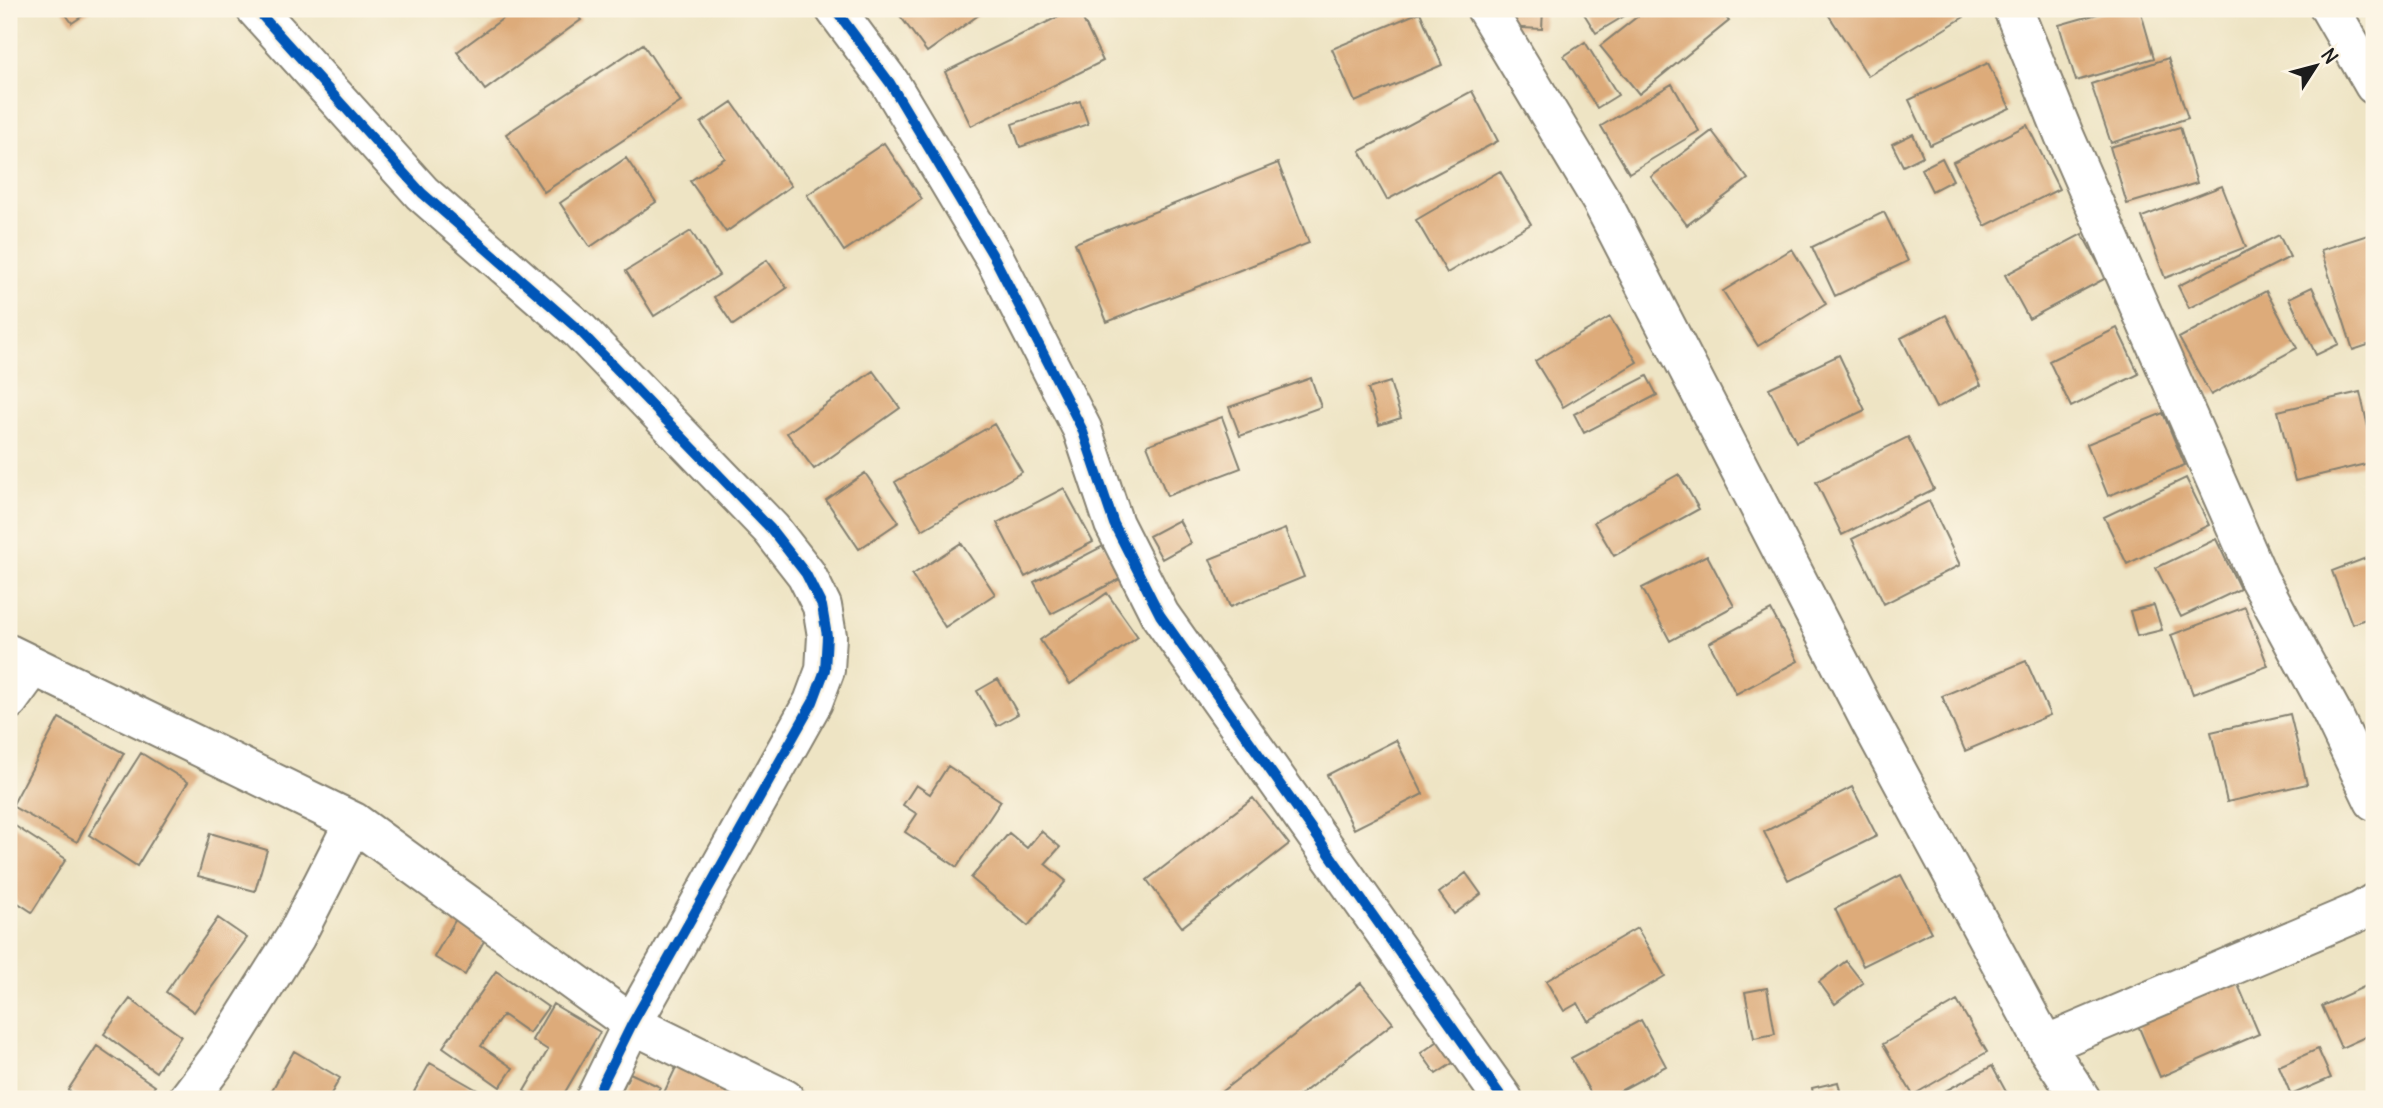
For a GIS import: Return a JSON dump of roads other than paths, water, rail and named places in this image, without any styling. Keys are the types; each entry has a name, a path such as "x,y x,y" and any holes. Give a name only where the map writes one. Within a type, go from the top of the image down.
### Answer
{"street":[{"path":"256,9 422,193 580,331 771,529 806,574 822,606 827,636 825,670 813,702 632,1024 595,1099"},
{"path":"835,9 890,83 995,259 1082,429 1114,524 1160,615 1503,1099"},
{"path":"1486,9 1602,202 1871,723 2045,1045 2081,1099"},
{"path":"2013,9 2070,148 2259,579 2331,711 2374,801"},
{"path":"2330,9 2374,85"},
{"path":"9,700 21,660 354,822 632,1024 785,1099"},
{"path":"188,1099 219,1058 296,936 354,822"},
{"path":"2045,1045 2361,911 2374,903"}]}
